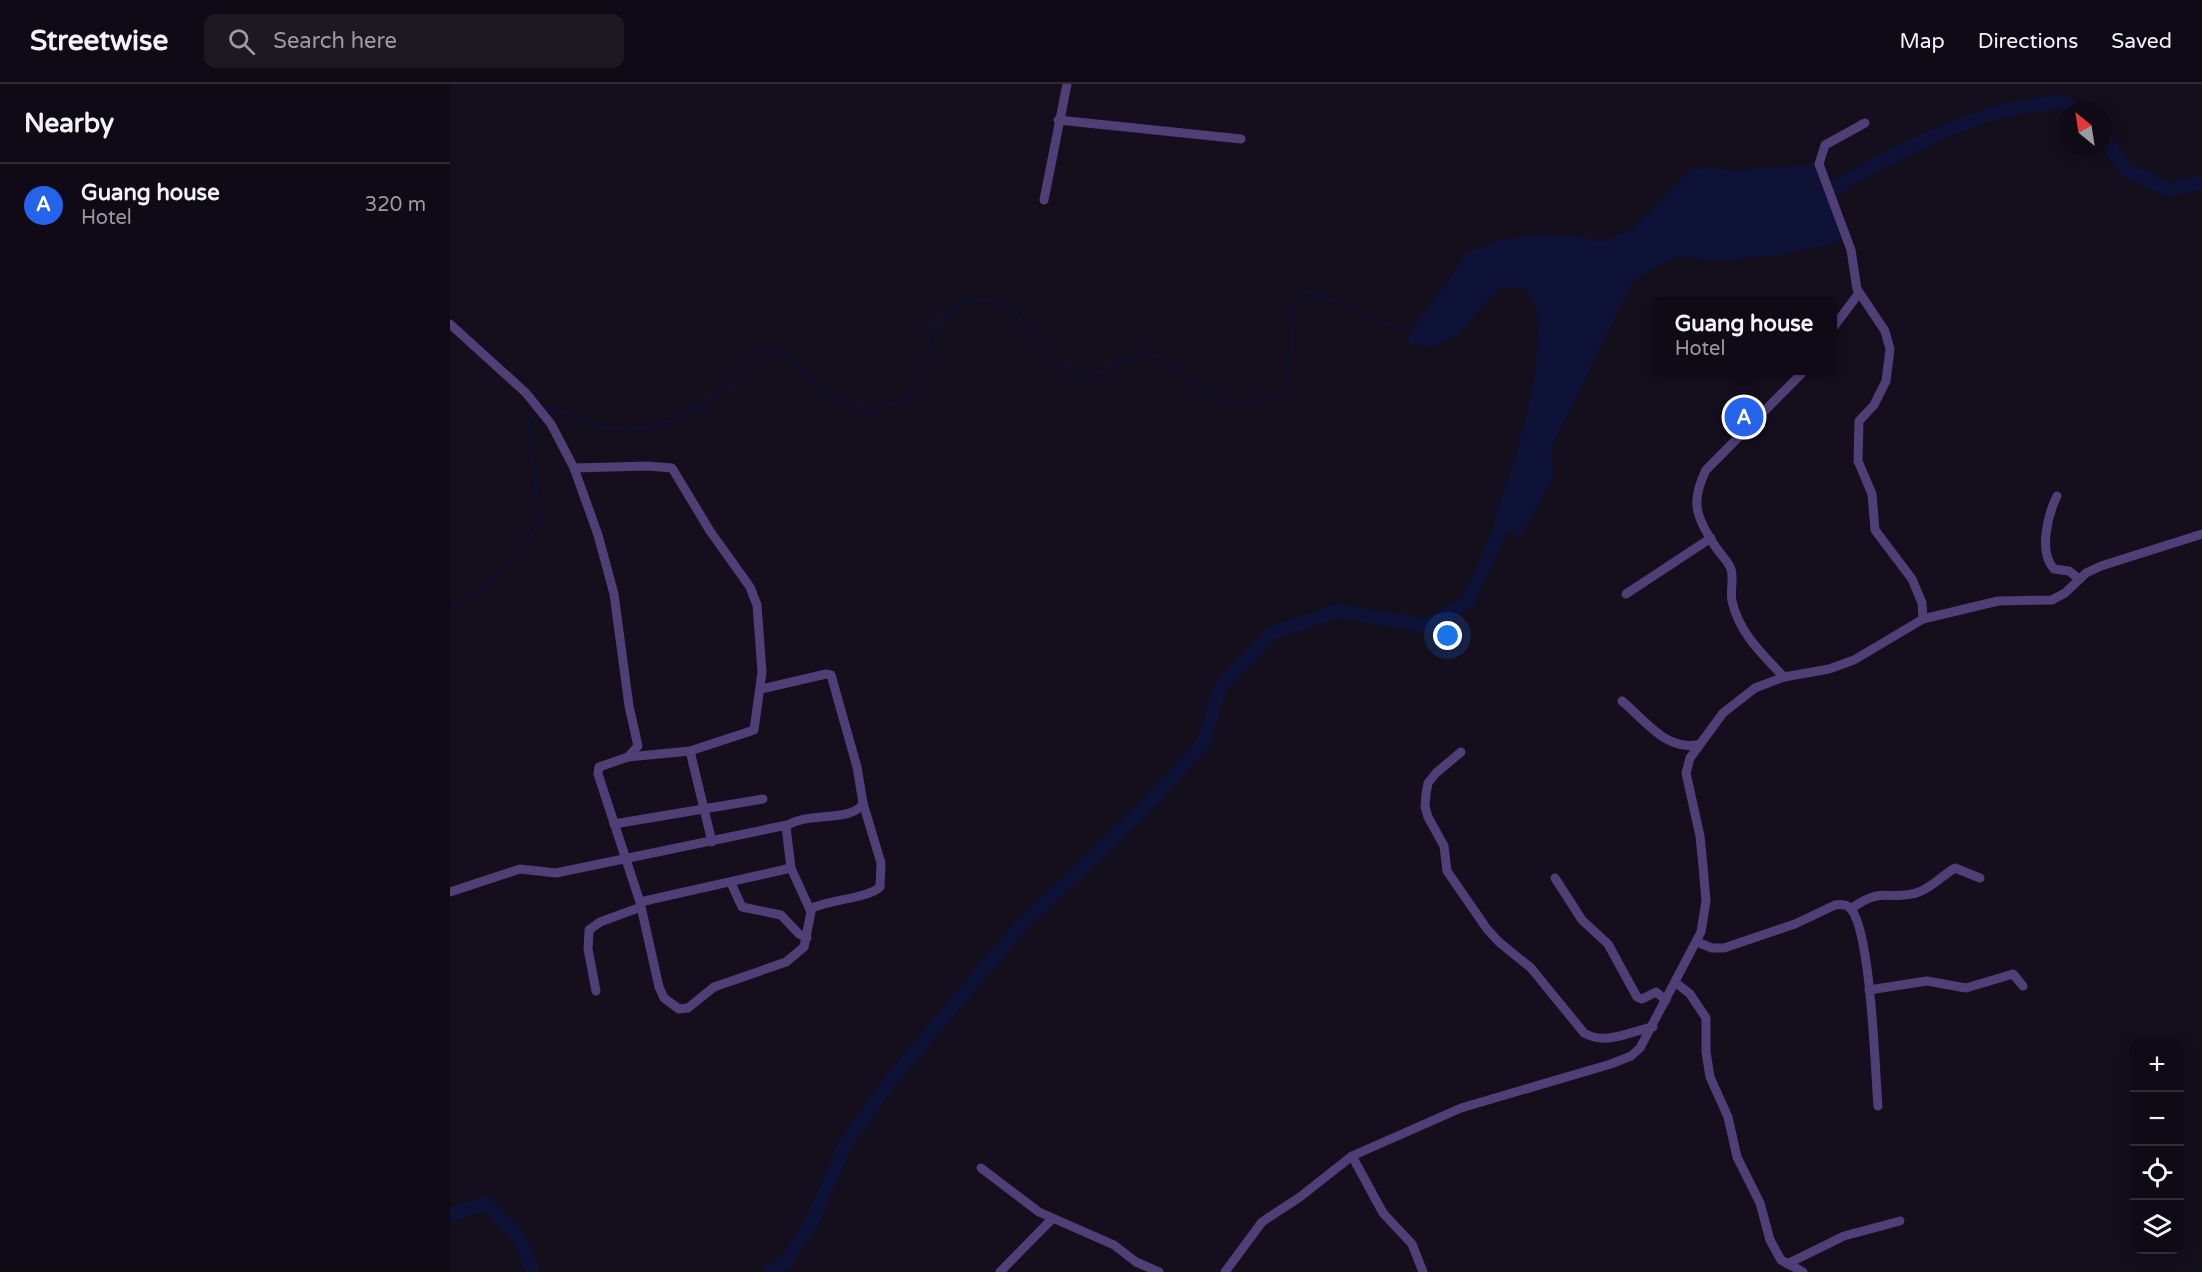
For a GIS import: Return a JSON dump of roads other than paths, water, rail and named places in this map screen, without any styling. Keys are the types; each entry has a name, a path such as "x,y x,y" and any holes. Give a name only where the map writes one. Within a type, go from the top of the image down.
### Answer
{"street":[{"path":"1044,200 1058,120 1067,84"},
{"path":"1058,120 1241,139"},
{"path":"1865,123 1825,145 1819,164 1853,259 1855,281 1859,293 1885,331 1890,349 1886,381 1874,405 1863,413 1859,421 1858,461 1872,494 1875,530 1912,579 1922,603 1923,619"},
{"path":"1837,323 1859,293"},
{"path":"450,324 526,393 551,424 574,468 598,535 614,594 629,706 638,746 628,757"},
{"path":"1784,677 1757,650 1748,635 1733,605 1731,570 1697,512 1695,501 1696,490 1706,470 1800,375"},
{"path":"574,468 664,466 675,472 710,531 750,587 758,605 761,635 761,689 756,726 752,732 690,751 628,757 603,764 598,770 641,905 661,993 664,998 680,1009 688,1008 714,987 794,958 801,952 807,938 810,909 791,868 787,825"},
{"path":"2058,496 2049,519 2048,559 2054,569 2069,571 2079,579"},
{"path":"1225,1272 1262,1222 1300,1197 1352,1156 1461,1108 1624,1059 1640,1048 1697,942 1704,921 1706,901 1700,836 1686,773 1690,758 1723,713 1743,695 1784,677 1829,669 1854,660 1923,619 1998,601 2052,600 2065,593 2079,579 2102,566 2202,534"},
{"path":"1626,594 1711,538"},
{"path":"761,689 826,674 831,675 857,767 863,803 881,863 880,887 870,894 828,902 810,909"},
{"path":"1622,701 1669,742 1684,746 1700,744"},
{"path":"690,751 712,842"},
{"path":"1461,752 1436,773 1428,783 1425,807 1444,846 1447,871 1470,906 1499,942 1531,968 1584,1033 1591,1037 1614,1038 1653,1027"},
{"path":"614,824 702,807 763,799"},
{"path":"450,892 520,869 556,873 627,860 853,812 863,803"},
{"path":"596,991 588,949 589,930 600,922 641,905 791,868"},
{"path":"1851,909 1871,896 1920,891 1955,868 1980,878"},
{"path":"1555,878 1582,920 1602,937 1614,952 1636,997 1642,999 1656,992 1666,1000"},
{"path":"731,883 742,907 781,915 799,934 807,938"},
{"path":"1697,942 1715,949 1731,946 1795,924 1835,905 1842,904 1851,909 1858,927 1869,990 1878,1106"},
{"path":"1869,990 1928,981 1966,988 2013,974 2023,986"},
{"path":"1675,982 1690,994 1706,1018 1706,1052 1710,1077 1728,1117 1737,1157 1760,1203 1770,1240 1777,1255 1787,1264 1803,1272"},
{"path":"1352,1156 1383,1213 1412,1244 1423,1272"},
{"path":"981,1168 1020,1200 1052,1219 1114,1245 1136,1262 1159,1272"},
{"path":"1000,1272 1052,1219"},
{"path":"1787,1264 1844,1236 1900,1221"}],"waterway":[{"path":"1818,200 1884,160 1963,124 2010,109 2062,102"},
{"path":"2112,149 2126,170 2170,190 2202,182"},
{"path":"544,410 552,407 587,422 609,428 632,429 655,425 697,408 717,395 767,346 797,364 821,390 869,413 906,399 924,373 930,354 928,330 964,302 991,300 1016,313 1052,358 1085,379 1146,351 1163,359 1190,382 1234,407 1277,396 1286,375 1291,354 1290,310 1304,291 1346,304 1383,324 1415,330"},
{"path":"450,610 486,587 523,551 540,519 528,420 539,413"},
{"path":"770,1272 785,1263 812,1222 845,1145 891,1080 1018,929 1143,809 1204,743 1220,687 1272,633 1338,611 1426,626 1468,602 1508,513"},
{"path":"450,1215 486,1203 521,1240 533,1272"}],"place":[{"name":"Guang house","path":"1744,417"}]}
